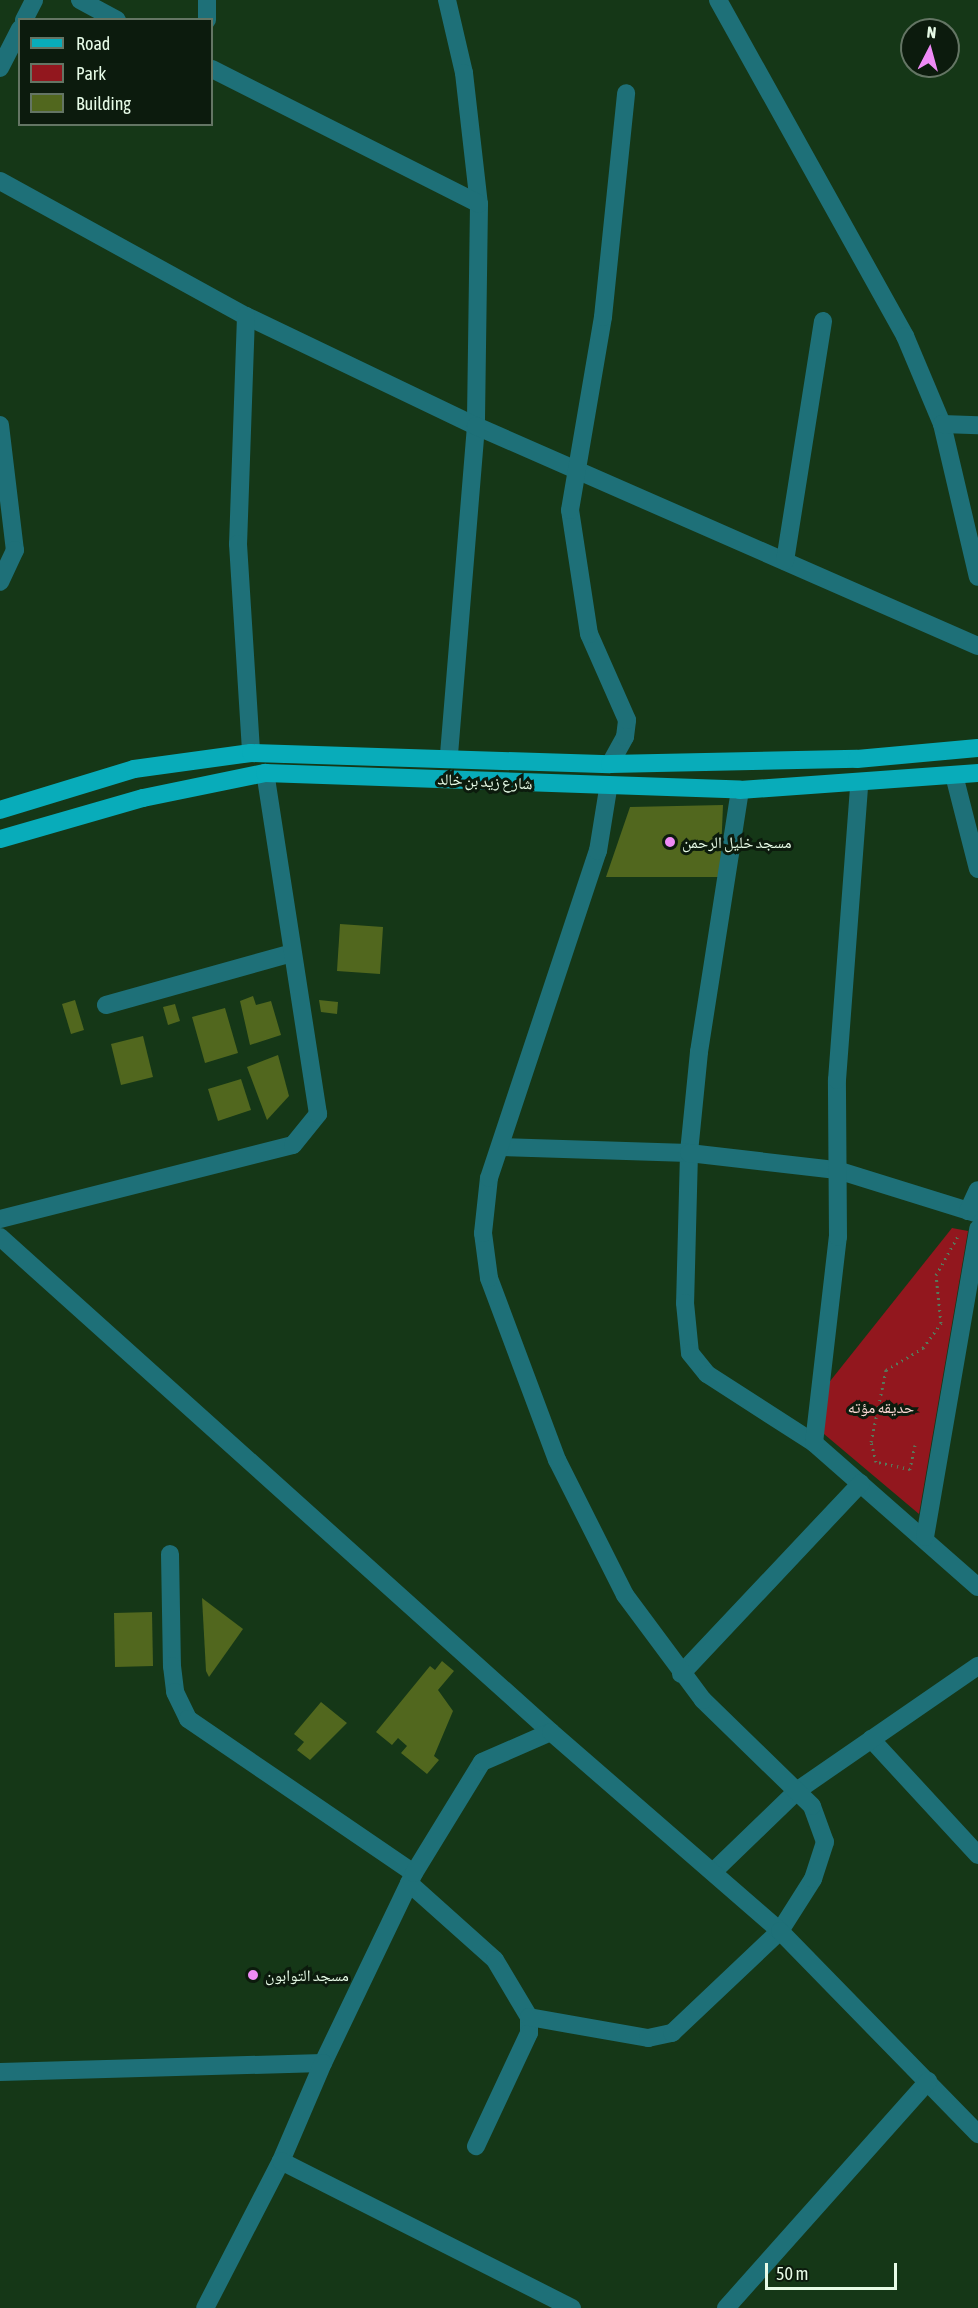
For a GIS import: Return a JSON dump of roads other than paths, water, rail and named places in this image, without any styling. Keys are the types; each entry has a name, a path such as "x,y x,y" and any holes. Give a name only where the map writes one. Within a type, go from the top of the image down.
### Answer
{"main road":[{"name":"شارع زيد بن خالد","path":"0,810 134,769 251,753 449,755 610,764 857,759 978,748"},
{"name":"شارع زيد بن خالد","path":"0,839 143,798 265,773 608,789 740,790 859,785 978,773"}],"street":[{"path":"25,18 34,0"},
{"path":"80,0 113,18"},
{"path":"207,0 207,18"},
{"path":"447,0 464,73 479,204 476,426 449,755"},
{"path":"718,0 885,297 942,424 978,577"},
{"path":"0,68 18,33"},
{"path":"213,70 479,204"},
{"path":"610,764 626,737 627,720 584,616 570,524 576,470 603,317 626,93"},
{"path":"0,181 246,316 476,426 978,646"},
{"path":"246,316 238,543 251,753"},
{"path":"785,561 823,321"},
{"path":"942,424 978,424"},
{"path":"0,425 15,550 0,582"},
{"path":"0,1219 293,1144 306,1133 318,1114 265,773"},
{"path":"954,775 974,846 978,869"},
{"path":"814,1443 838,1237 837,1080 859,785"},
{"path":"529,2017 648,2038 672,2033 780,1931 813,1879 825,1842 819,1816 798,1790 681,1674 625,1595 557,1460 489,1278 484,1207 500,1147 598,851 608,789"},
{"path":"740,790 699,1052 689,1153 685,1311 690,1353 707,1374 814,1443 925,1537 978,1587"},
{"path":"106,1005 292,953"},
{"path":"500,1147 689,1153 837,1170 973,1213 978,1190"},
{"path":"925,1537 970,1229"},
{"path":"0,1237 551,1732 780,1931 978,2134"},
{"path":"681,1674 861,1483"},
{"path":"170,1554 172,1666 175,1692 188,1719 412,1878 495,1960 529,2017 529,2033 476,2146"},
{"path":"713,1872 798,1790 978,1666"},
{"path":"206,2308 281,2161 323,2063 412,1878 482,1762 551,1732"},
{"path":"871,1739 978,1855"},
{"path":"0,2072 323,2063"},
{"path":"726,2308 928,2081"},
{"path":"281,2161 572,2308"}],"place":[{"name":"مسجد خليل الرحمن","path":"670,842"},
{"name":"مسجد التوابون","path":"253,1975"}],"park label":[{"name":"حديقه مؤته","path":"881,1407"}]}
